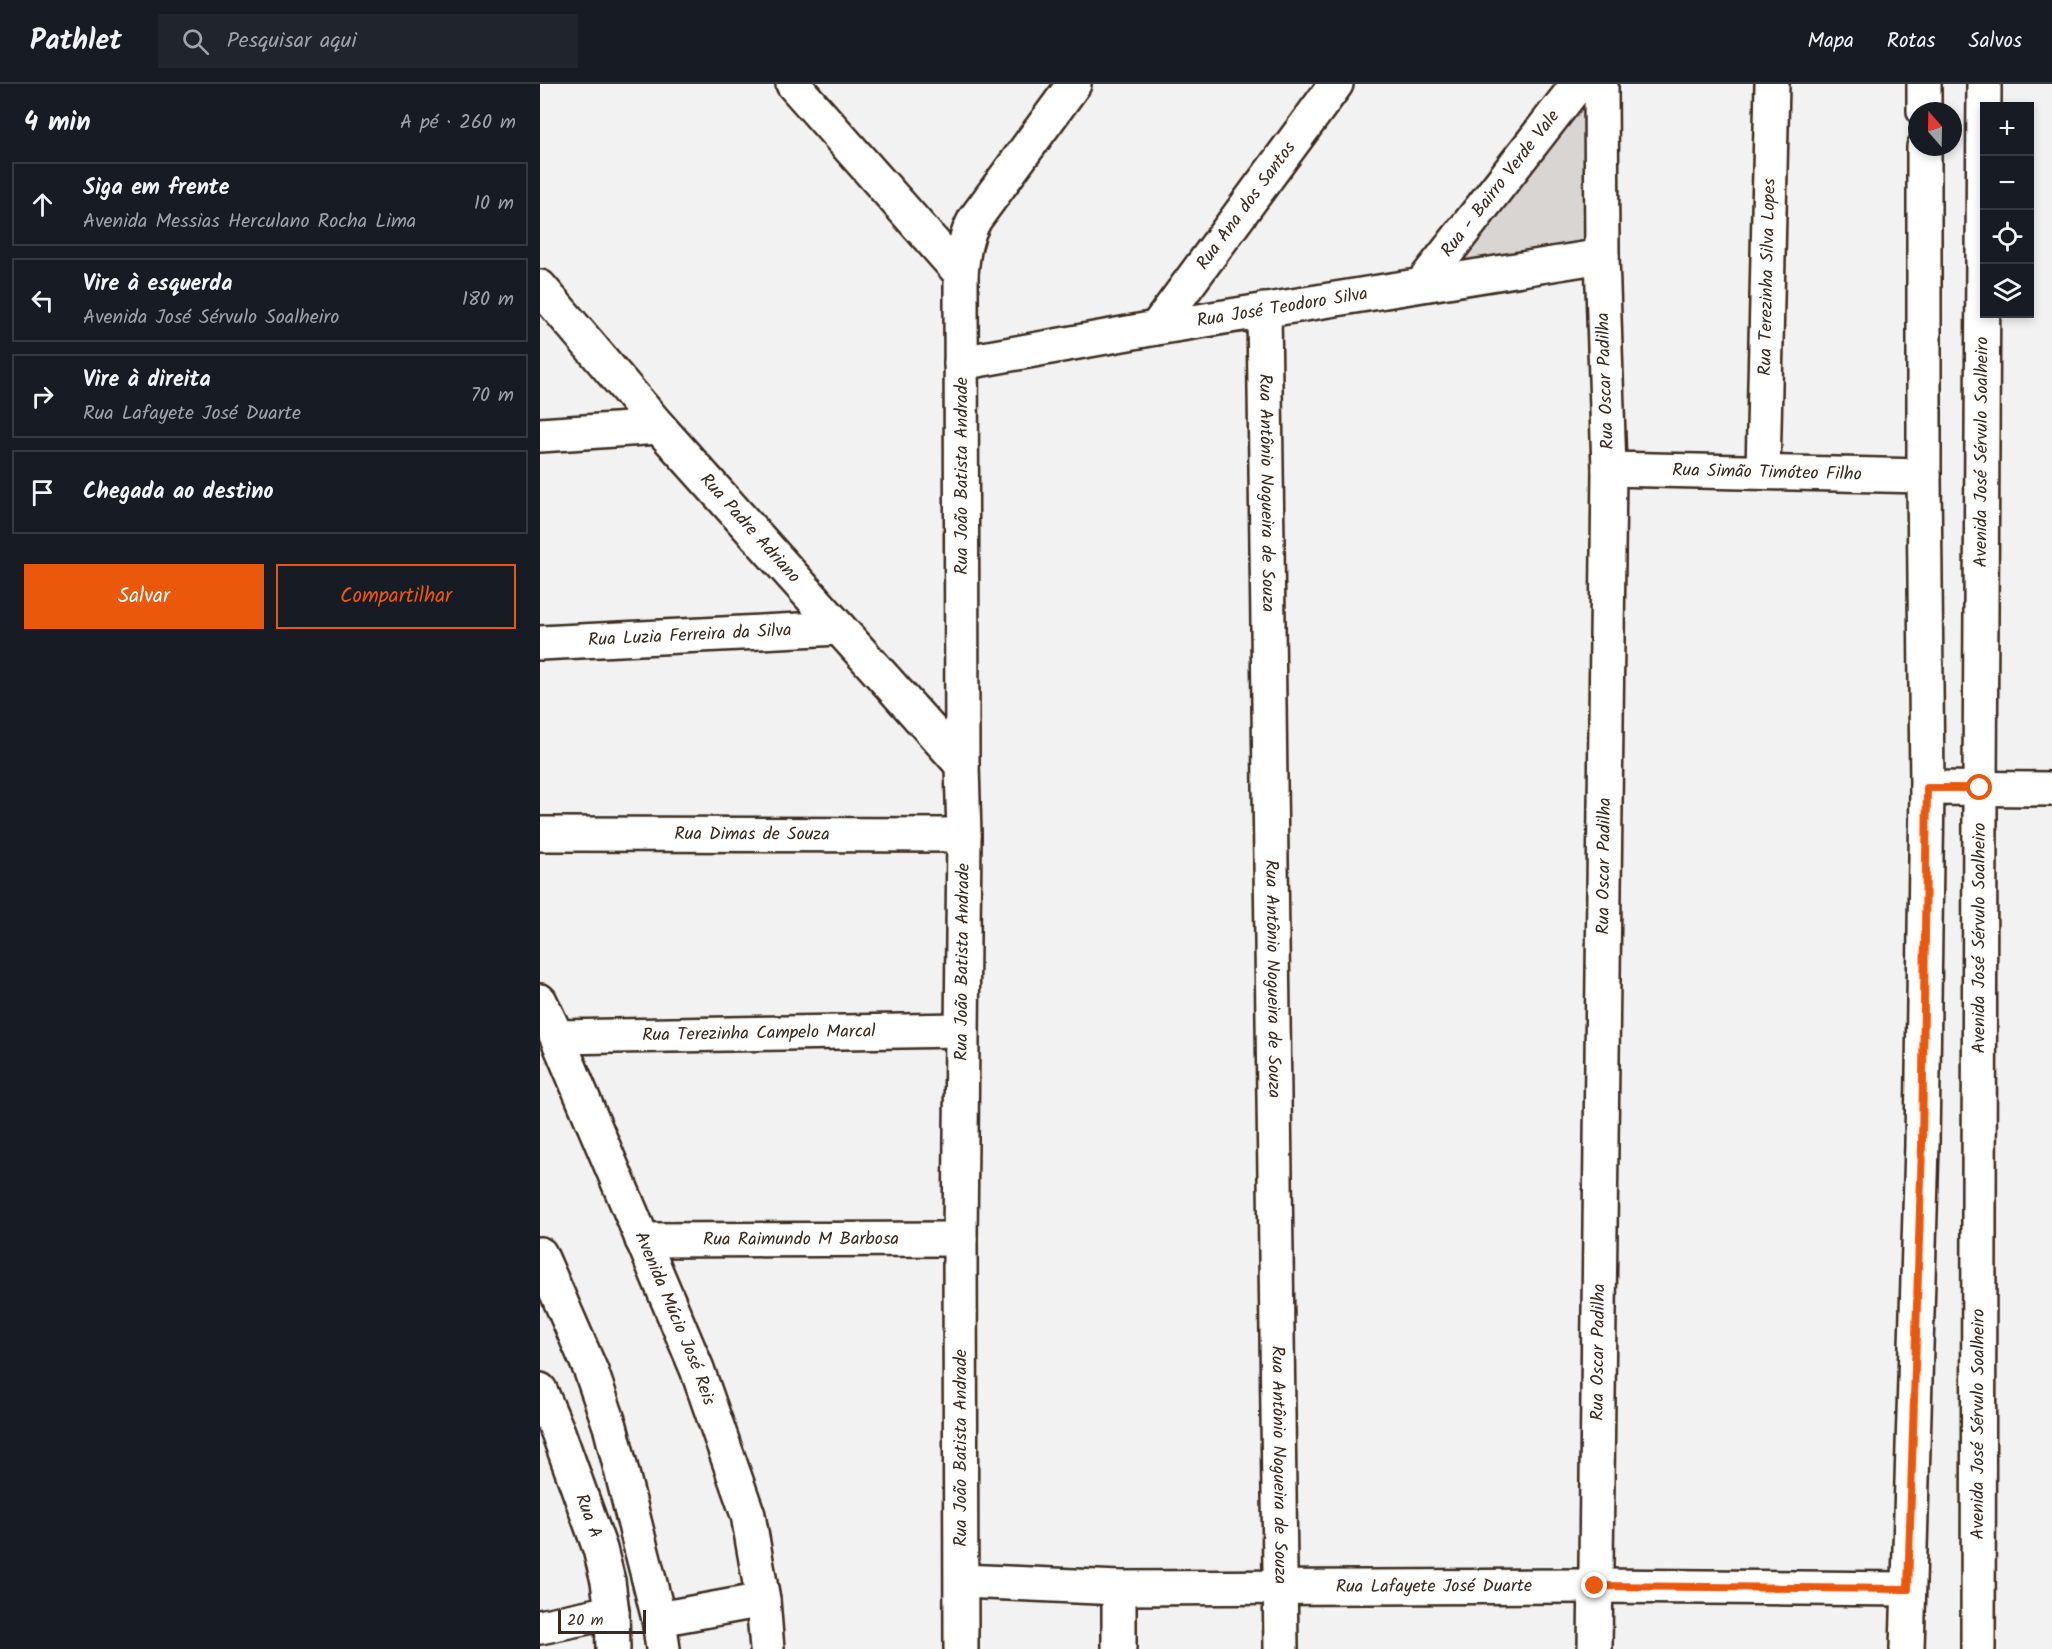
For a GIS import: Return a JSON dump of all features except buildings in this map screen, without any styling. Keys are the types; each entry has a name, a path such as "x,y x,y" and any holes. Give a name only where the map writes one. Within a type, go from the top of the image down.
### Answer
{"street":[{"path":"793,84 961,274"},
{"name":"Rua João Batista Andrade","path":"961,1649 960,1239 964,836 961,274 964,245 975,219 1074,84"},
{"name":"Rua Ana dos Santos","path":"1156,328 1336,84"},
{"name":"Rua - Bairro Verde Vale","path":"1423,283 1578,84"},
{"name":"Rua Oscar Padilha","path":"1595,1649 1609,469 1602,256 1601,84"},
{"name":"Rua Terezinha Silva Lopes","path":"1763,471 1772,84"},
{"path":"1924,84 1924,102"},
{"name":"Avenida José Sérvulo Soalheiro","path":"1978,1649 1984,84"},
{"path":"1907,1649 1922,1145 1927,788 1924,156"},
{"name":"Rua José Teodoro Silva","path":"961,363 1423,283 1602,256"},
{"name":"Rua Padre Adriano","path":"540,287 659,426 962,765"},
{"name":"Rua Antônio Nogueira de Souza","path":"1264,310 1281,1649"},
{"path":"540,435 659,426"},
{"name":"Rua Simão Timóteo Filho","path":"1609,469 1924,476"},
{"name":"Rua Luzia Ferreira da Silva","path":"540,643 839,628"},
{"path":"1927,788 2052,789"},
{"name":"Rua Dimas de Souza","path":"540,834 964,836"},
{"name":"Avenida Múcio José Reis","path":"540,1001 557,1036 697,1369 748,1515 764,1600 767,1649"},
{"name":"Rua Terezinha Campelo Marcal","path":"557,1036 962,1030"},
{"name":"Rua Raimundo M Barbosa","path":"642,1240 960,1239"},
{"path":"540,1254 591,1371 610,1426 661,1634 764,1600"},
{"name":"Rua A","path":"540,1390 549,1433 600,1549 608,1581 613,1649"},
{"name":"Rua Lafayete José Duarte","path":"962,1581 1119,1588 1595,1586 1908,1589"},
{"path":"1119,1588 1119,1649"},
{"path":"540,1627 612,1612"}],"shaded area":[{"path":"1589,84 1586,249 1441,275"}],"route":[{"path":"1595,1586 1908,1589 1922,1145 1927,788 1980,788"}]}
